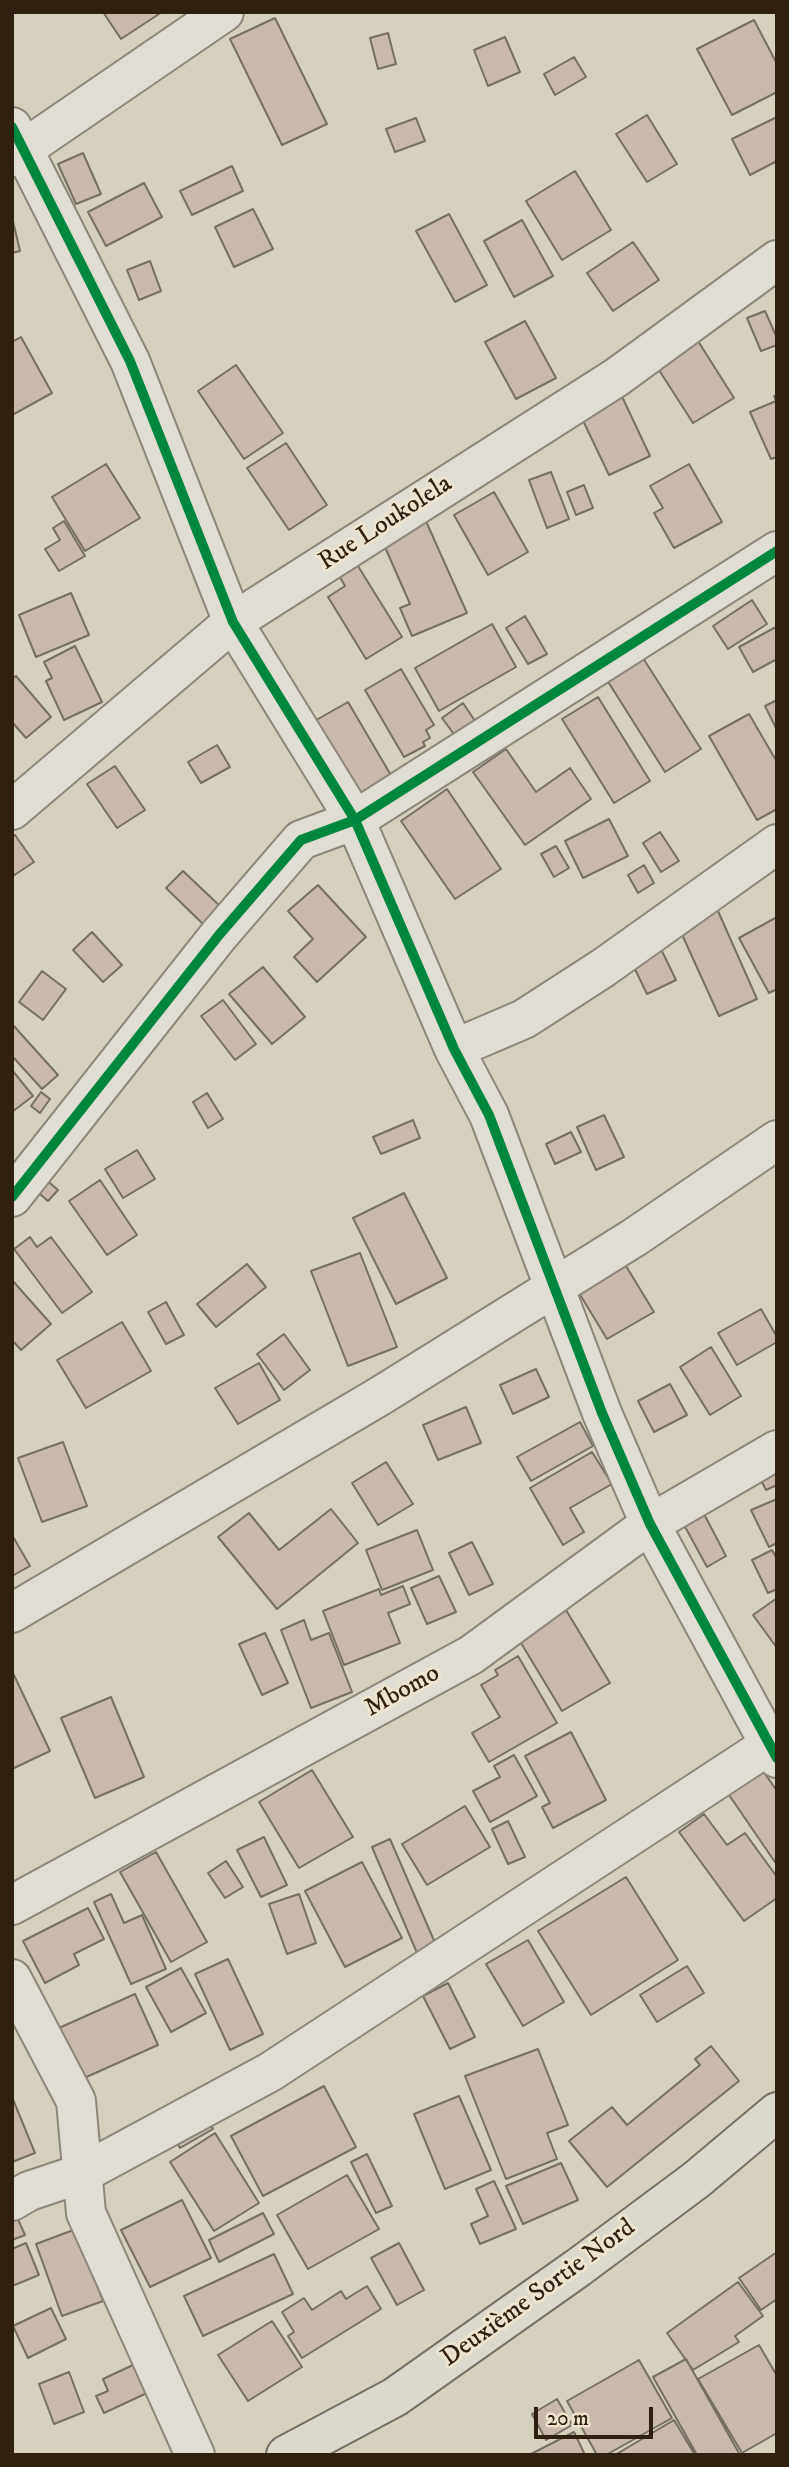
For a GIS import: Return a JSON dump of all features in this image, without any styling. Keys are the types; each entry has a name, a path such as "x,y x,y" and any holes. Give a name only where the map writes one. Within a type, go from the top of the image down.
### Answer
{"main road":[{"name":"Deuxième Sortie Nord","path":"286,2455 395,2397 611,2244 777,2112"}],"street":[{"path":"12,2201 29,2191 83,2173 271,2072 774,1748 650,1524 602,1413 489,1115 454,1049 355,820 233,622 130,361 16,144 224,12"},
{"name":"Rue Loukolela","path":"12,810 233,622 617,377 777,260"},
{"path":"12,1197 219,935 301,840 355,820 777,551"},
{"path":"454,1049 524,1019 603,968 777,844"},
{"path":"12,1613 380,1396 635,1237 777,1140"},
{"name":"Mbomo","path":"12,1905 471,1655 650,1524 777,1450"},
{"path":"12,1979 76,2101 86,2213 195,2455"}],"building":[{"path":"103,12 162,12 121,39"},
{"path":"275,18 327,124 282,145 230,39"},
{"path":"754,20 777,64 777,92 732,115 697,49"},
{"path":"388,33 396,64 378,69 370,38"},
{"path":"505,37 520,72 488,86 474,50"},
{"path":"574,57 586,77 555,95 544,74"},
{"path":"647,115 677,164 647,182 616,134"},
{"path":"777,117 777,161 750,175 732,139"},
{"path":"416,118 425,141 395,152 386,129"},
{"path":"83,153 101,194 76,204 58,164"},
{"path":"232,166 243,191 192,215 180,191"},
{"path":"575,171 611,230 562,260 526,201"},
{"path":"144,183 162,217 106,246 88,212"},
{"path":"253,209 273,249 234,267 215,227"},
{"path":"449,214 487,285 455,302 416,231"},
{"path":"12,217 20,251 12,253"},
{"path":"522,220 553,276 514,297 484,241"},
{"path":"633,242 659,280 613,311 587,273"},
{"path":"150,261 161,291 139,300 127,270"},
{"path":"765,311 777,338 777,345 761,351 747,318"},
{"path":"525,321 556,378 516,399 485,342"},
{"path":"21,337 52,393 14,414 12,342"},
{"path":"698,341 734,398 693,423 657,367"},
{"path":"236,365 283,433 244,459 198,391"},
{"path":"618,388 650,456 609,475 577,408"},
{"path":"777,395 777,457 771,459 750,412 776,401 774,396"},
{"path":"286,443 327,505 289,530 247,468"},
{"path":"106,464 140,518 85,551 52,497"},
{"path":"689,464 722,522 674,548 654,513 663,508 650,486"},
{"path":"551,472 569,519 547,528 529,480"},
{"path":"584,485 593,508 576,515 567,492"},
{"path":"494,492 528,552 488,575 454,515"},
{"path":"425,519 467,613 412,636 400,608 410,604 381,538"},
{"path":"64,521 85,556 59,571 45,549 60,540 53,528"},
{"path":"353,558 402,637 366,659 328,597 345,586 335,569"},
{"path":"71,593 89,635 36,657 19,615"},
{"path":"752,600 767,624 728,649 713,626"},
{"path":"525,616 547,654 528,664 506,628"},
{"path":"492,624 516,667 439,711 415,668"},
{"path":"776,627 777,659 753,672 739,647"},
{"path":"75,646 102,702 64,720 46,681 52,678 44,662"},
{"path":"643,658 701,749 665,772 607,680"},
{"path":"401,669 434,725 426,730 430,738 423,742 425,746 404,757 365,690"},
{"path":"16,676 51,717 26,738 12,722 12,679"},
{"path":"598,697 650,781 614,803 562,719"},
{"path":"777,700 777,730 765,706"},
{"path":"348,702 392,777 348,802 304,727"},
{"path":"463,703 479,727 459,741 442,718"},
{"path":"749,714 777,762 777,809 757,820 709,736"},
{"path":"217,745 230,767 201,783 188,762"},
{"path":"506,749 536,792 570,768 591,799 525,845 473,772"},
{"path":"115,766 145,810 117,828 87,784"},
{"path":"447,789 501,869 455,899 401,821"},
{"path":"609,819 628,856 583,878 565,841"},
{"path":"660,832 679,861 661,872 643,843"},
{"path":"15,835 34,862 13,876 12,836"},
{"path":"556,846 569,868 554,877 541,854"},
{"path":"644,865 654,883 638,893 628,875"},
{"path":"183,871 221,907 204,925 166,888"},
{"path":"318,885 366,937 317,982 294,957 313,939 288,911"},
{"path":"714,902 757,999 719,1016 675,919"},
{"path":"777,917 777,989 769,993 739,938"},
{"path":"92,932 122,965 103,982 73,950"},
{"path":"660,947 676,980 647,994 631,961"},
{"path":"263,967 305,1017 272,1044 229,994"},
{"path":"42,971 66,989 43,1020 19,1002"},
{"path":"223,1000 256,1044 235,1060 201,1016"},
{"path":"12,1024 58,1075 42,1089 12,1056"},
{"path":"12,1070 33,1096 12,1112"},
{"path":"41,1092 50,1099 40,1113 31,1106"},
{"path":"207,1093 223,1119 208,1128 193,1102"},
{"path":"604,1115 624,1157 596,1170 577,1127"},
{"path":"413,1120 420,1138 381,1154 373,1137"},
{"path":"571,1132 581,1152 555,1164 546,1144"},
{"path":"137,1150 155,1179 123,1198 105,1169"},
{"path":"43,1177 58,1190 48,1201 33,1188"},
{"path":"100,1180 137,1235 107,1255 69,1201"},
{"path":"404,1193 447,1278 396,1304 353,1218"},
{"path":"30,1237 37,1247 51,1237 92,1292 62,1313 14,1249"},
{"path":"360,1253 397,1347 348,1366 311,1271"},
{"path":"247,1264 266,1287 216,1327 197,1304"},
{"path":"626,1266 654,1312 607,1339 579,1293"},
{"path":"12,1280 51,1324 21,1350 12,1340"},
{"path":"166,1302 184,1335 166,1344 148,1312"},
{"path":"761,1309 777,1337 777,1342 737,1365 718,1333"},
{"path":"122,1322 151,1371 86,1408 57,1360"},
{"path":"284,1334 310,1370 284,1390 257,1354"},
{"path":"711,1347 741,1396 710,1415 680,1367"},
{"path":"259,1363 280,1400 238,1424 215,1388"},
{"path":"536,1369 549,1397 513,1414 500,1385"},
{"path":"670,1384 687,1415 654,1432 638,1401"},
{"path":"466,1407 481,1443 438,1460 423,1425"},
{"path":"580,1422 593,1446 531,1481 517,1457"},
{"path":"63,1442 87,1506 42,1522 18,1458"},
{"path":"592,1452 612,1484 570,1508 584,1532 563,1545 530,1488"},
{"path":"386,1462 413,1504 378,1525 352,1483"},
{"path":"777,1462 777,1485 766,1490 757,1472"},
{"path":"777,1499 777,1543 769,1547 751,1510"},
{"path":"331,1509 358,1543 277,1609 218,1537 249,1513 279,1550"},
{"path":"703,1512 726,1556 707,1567 683,1523"},
{"path":"417,1530 433,1570 382,1590 366,1550"},
{"path":"12,1535 30,1566 12,1576"},
{"path":"472,1542 493,1584 469,1595 449,1553"},
{"path":"772,1550 777,1559 777,1589 768,1593 752,1560"},
{"path":"439,1576 456,1612 427,1624 411,1588"},
{"path":"403,1586 410,1604 388,1613 400,1643 344,1665 323,1611 379,1589 381,1595"},
{"path":"777,1598 777,1648 753,1615"},
{"path":"566,1610 610,1683 562,1711 518,1638"},
{"path":"304,1620 311,1640 329,1633 352,1692 311,1708 281,1630"},
{"path":"265,1633 288,1683 262,1695 239,1644"},
{"path":"518,1656 557,1723 489,1762 472,1733 500,1717 481,1685 498,1675 495,1670"},
{"path":"12,1671 50,1751 12,1769"},
{"path":"111,1697 144,1777 95,1798 61,1718"},
{"path":"571,1732 606,1800 553,1828 542,1807 550,1803 525,1756"},
{"path":"514,1755 537,1796 490,1822 473,1791 500,1777 494,1766"},
{"path":"761,1768 777,1791 777,1865 727,1792"},
{"path":"312,1770 353,1837 299,1868 259,1802"},
{"path":"465,1806 490,1847 427,1885 402,1844"},
{"path":"704,1814 727,1845 745,1833 777,1877 777,1898 744,1921 679,1832"},
{"path":"508,1821 525,1857 508,1864 492,1829"},
{"path":"264,1837 287,1885 261,1897 237,1850"},
{"path":"390,1839 439,1952 420,1960 372,1847"},
{"path":"156,1852 207,1942 171,1962 120,1872"},
{"path":"226,1861 243,1887 225,1898 208,1873"},
{"path":"362,1862 402,1938 345,1967 305,1891"},
{"path":"626,1877 678,1960 591,2015 538,1931"},
{"path":"111,1894 124,1923 142,1915 166,1969 131,1984 94,1902"},
{"path":"299,1894 316,1943 287,1954 269,1904"},
{"path":"88,1908 104,1939 74,1954 79,1965 45,1983 23,1941"},
{"path":"528,1940 564,2002 523,2026 486,1964"},
{"path":"228,1959 263,2034 230,2050 195,1974"},
{"path":"687,1966 704,1993 657,2022 640,1995"},
{"path":"181,1968 206,2013 171,2032 146,1987"},
{"path":"448,1983 475,2037 450,2049 423,1996"},
{"path":"135,1994 158,2045 73,2083 50,2032"},
{"path":"711,2046 739,2081 607,2187 569,2141 612,2107 627,2125 700,2065 695,2059"},
{"path":"538,2049 568,2125 547,2133 557,2159 506,2179 465,2076"},
{"path":"324,2086 356,2147 263,2196 231,2136"},
{"path":"459,2096 491,2170 445,2189 414,2114"},
{"path":"12,2097 35,2153 12,2162"},
{"path":"204,2113 213,2129 180,2148 171,2132"},
{"path":"215,2133 259,2203 214,2231 170,2162"},
{"path":"367,2154 392,2206 376,2213 351,2162"},
{"path":"561,2163 578,2200 523,2224 506,2186"},
{"path":"347,2175 379,2229 308,2269 277,2215"},
{"path":"494,2181 516,2229 480,2244 471,2224 488,2216 476,2189"},
{"path":"182,2200 211,2258 150,2287 121,2230"},
{"path":"263,2213 274,2234 219,2262 209,2240"},
{"path":"16,2215 25,2235 12,2240 12,2217"},
{"path":"76,2229 103,2301 62,2316 36,2244"},
{"path":"26,2243 39,2275 12,2286 12,2249"},
{"path":"399,2243 424,2290 397,2305 371,2258"},
{"path":"777,2252 777,2299 761,2310 739,2278"},
{"path":"274,2254 293,2294 203,2336 184,2296"},
{"path":"738,2282 763,2316 735,2336 739,2342 693,2370 667,2333"},
{"path":"367,2286 381,2309 302,2358 288,2336 294,2332 282,2312 304,2298 312,2310 341,2291 346,2299"},
{"path":"51,2308 66,2339 28,2358 13,2326"},
{"path":"272,2321 302,2367 248,2401 218,2355"},
{"path":"759,2345 777,2376 777,2433 742,2453 698,2379"},
{"path":"686,2359 740,2455 697,2455 653,2377"},
{"path":"639,2360 672,2418 606,2455 597,2455 567,2401"},
{"path":"133,2365 147,2393 104,2413 96,2396 108,2391 103,2379"},
{"path":"69,2372 84,2412 54,2424 39,2384"},
{"path":"557,2399 572,2425 546,2440 532,2414"},
{"path":"674,2420 695,2455 615,2455"},
{"path":"574,2432 585,2455 529,2455"}],"cycle path":[{"path":"12,127 130,361 233,622 355,820 454,1049 489,1115 602,1413 650,1524 777,1758"},
{"path":"12,1197 219,935 301,840 355,820 777,551"}]}
